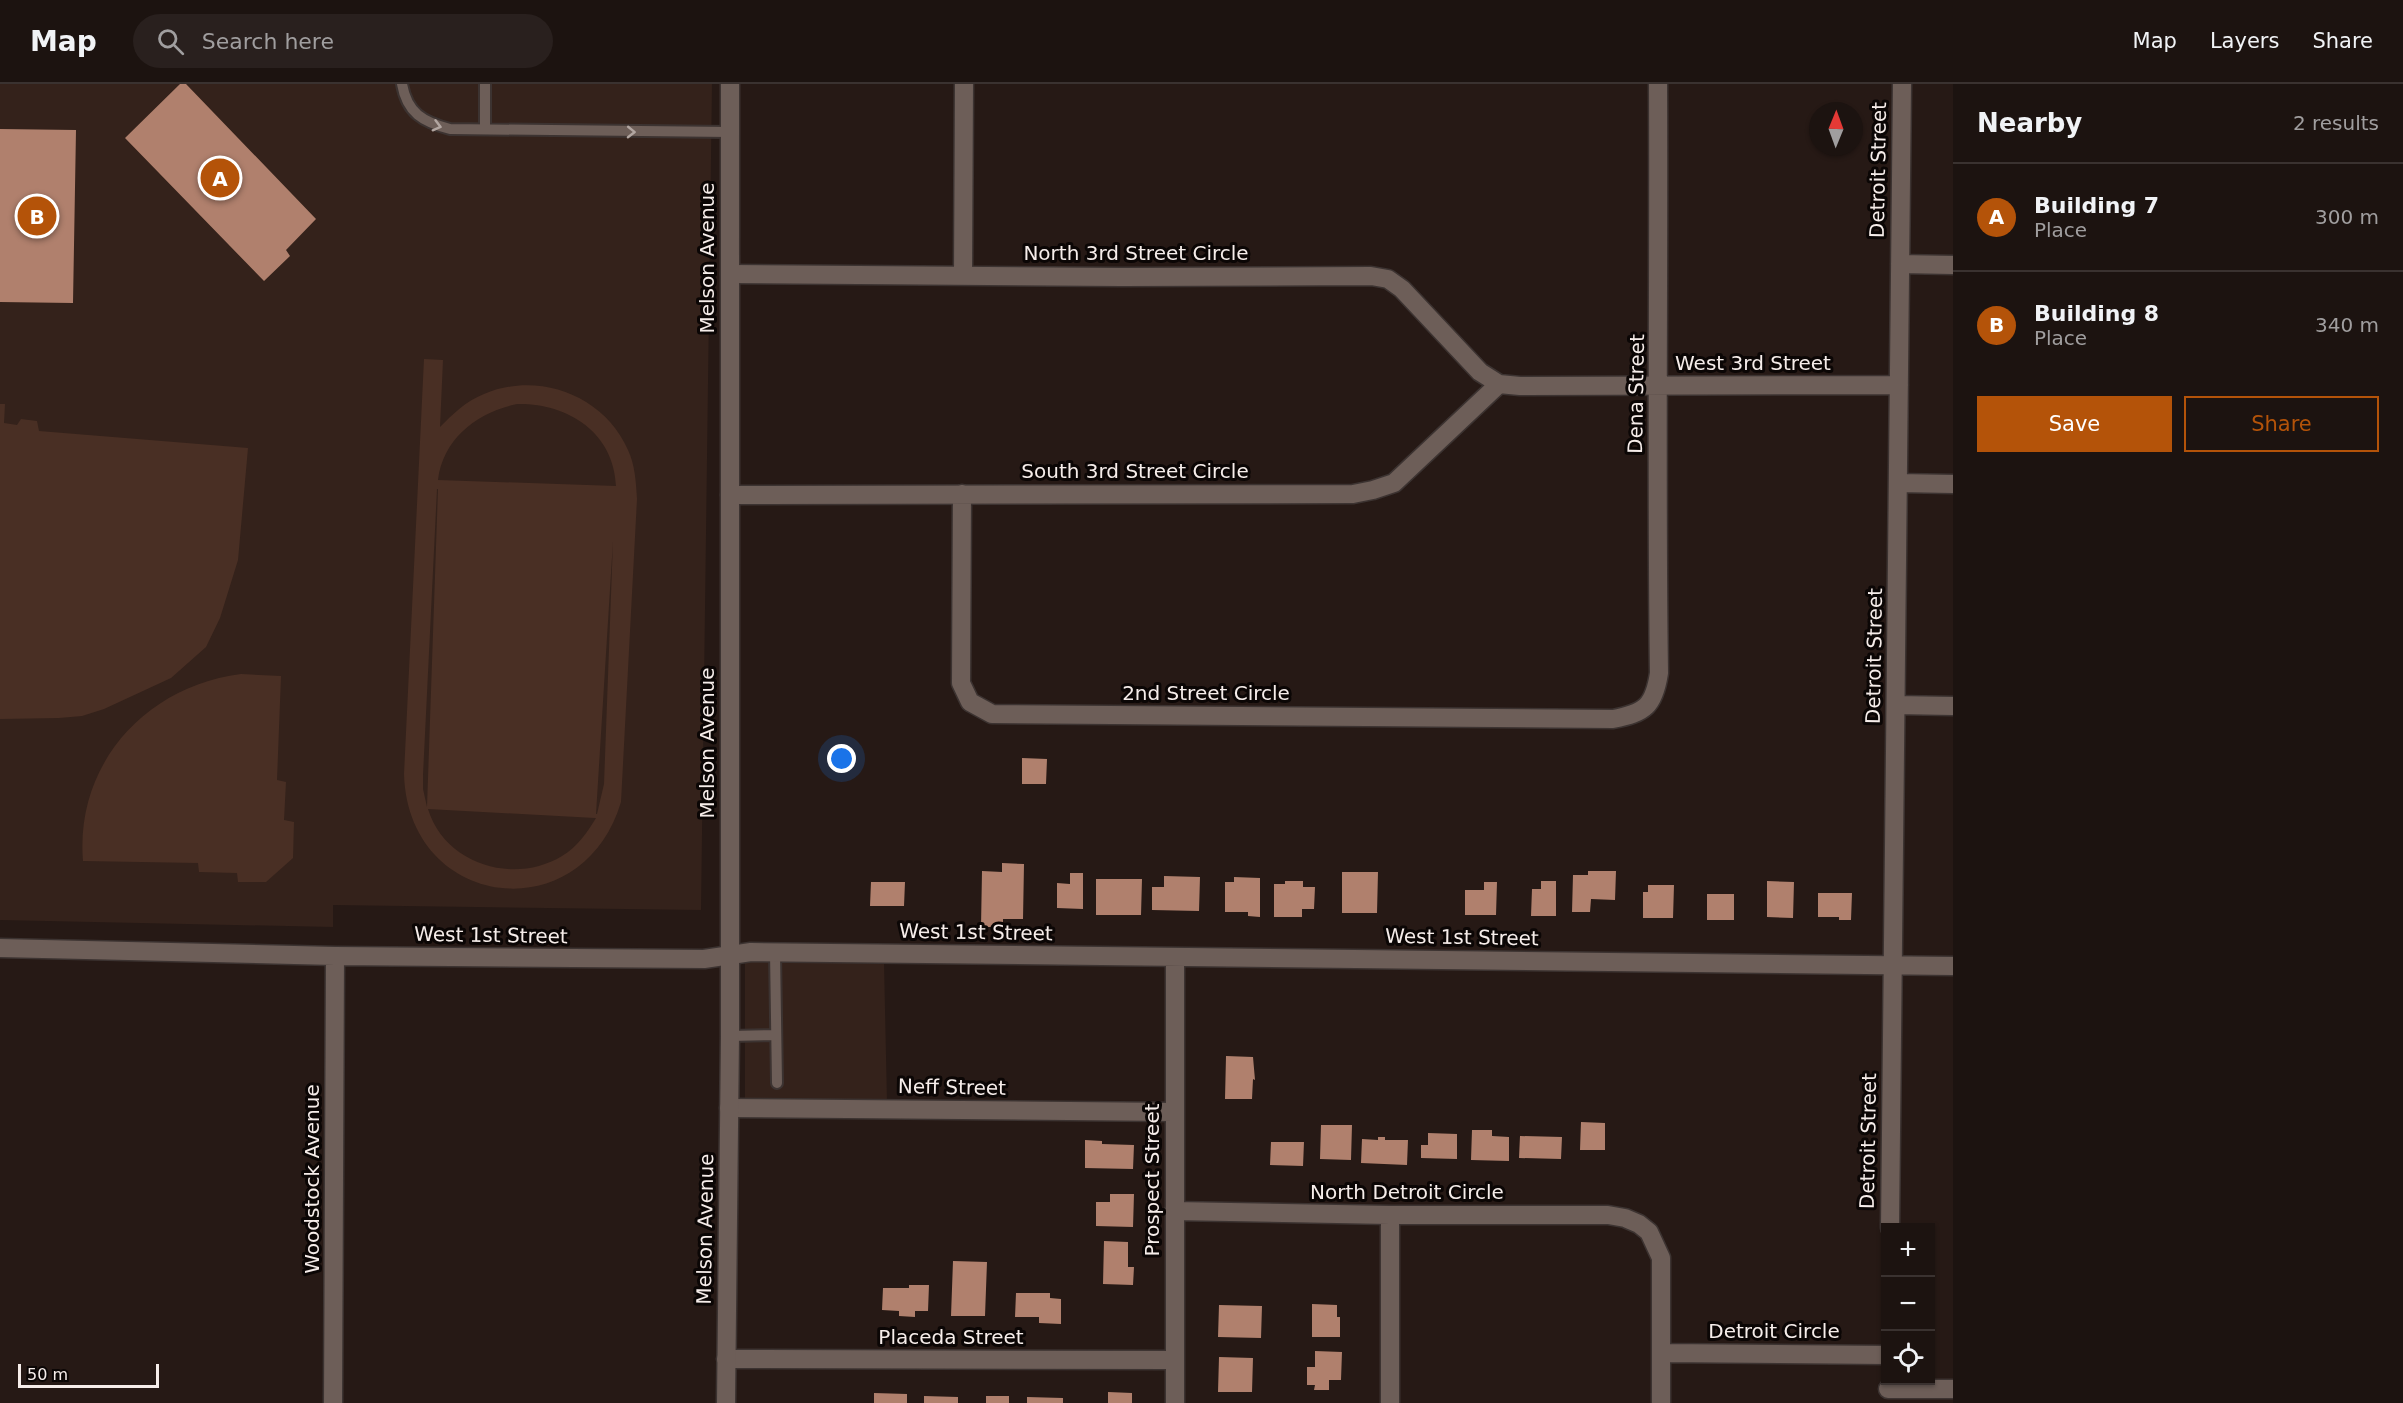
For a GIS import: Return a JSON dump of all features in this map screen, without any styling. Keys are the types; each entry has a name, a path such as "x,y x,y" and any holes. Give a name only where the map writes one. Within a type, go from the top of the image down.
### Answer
{"street":[{"name":"Melson Avenue","path":"726,1403 730,1035 730,84"},
{"path":"963,274 964,84"},
{"name":"Dena Street","path":"1650,703 1656,691 1659,673 1656,518 1659,386 1658,84"},
{"name":"Detroit Street","path":"1890,1223 1902,84"},
{"path":"1900,264 1953,265"},
{"name":"North 3rd Street Circle","path":"730,274 1371,276 1388,279 1402,289 1480,372 1500,384"},
{"name":"West 3rd Street","path":"1500,384 1520,386 1899,385"},
{"name":"South 3rd Street Circle","path":"730,495 1353,494 1394,483 1500,384"},
{"path":"1898,483 1953,484"},
{"name":"2nd Street Circle","path":"963,494 961,683 970,702 992,714 1613,719 1635,715 1650,703"},
{"path":"1896,705 1953,706"},
{"name":"West 1st Street","path":"0,948 335,956 704,959 752,951 1953,966"},
{"name":"Woodstock Avenue","path":"333,1403 335,956"},
{"name":"Prospect Street","path":"1174,957 1175,1403"},
{"name":"Neff Street","path":"729,1108 1174,1112"},
{"name":"North Detroit Circle","path":"1174,1211 1390,1215 1608,1215 1625,1218 1639,1224 1649,1232 1661,1258 1662,1353"},
{"path":"1390,1215 1390,1403"},
{"path":"1661,1403 1662,1353"},
{"name":"Detroit Circle","path":"1662,1353 1881,1355"},
{"name":"Placeda Street","path":"726,1359 1175,1360"},
{"path":"1888,1391 1953,1389"}],"lane":[{"path":"402,84 404,96 413,111 427,123 450,129 730,132"},
{"path":"485,84 485,129"},
{"path":"775,952 777,1083"},
{"path":"730,1035 775,1035"}],"shaded area":[{"path":"0,84 712,84 701,910 333,905 333,927 0,920"},
{"path":"424,359 443,360 440,427 466,404 484,394 526,385 547,387 586,402 603,415 617,431 628,450 635,474 637,499 621,802 601,844 571,872 536,886 499,888 464,877 434,854 413,820 404,774","holes":["517,404 536,405 570,415 584,424 607,450 616,486 438,480 441,465 455,440 476,420","437,489 438,489 427,807 423,775","613,541 604,784 596,814","428,809 596,818 581,839 562,856 543,865 524,869 503,869 465,856 450,844 437,828"]},
{"path":"0,404 5,404 4,423 17,425 21,419 37,421 39,431 248,448 238,560 220,618 206,647 171,678 104,709 82,716 0,719"},
{"path":"241,674 281,676 277,780 286,782 284,820 294,822 293,858 266,882 238,882 237,873 199,872 198,863 83,861 84,826 91,793 104,762 123,736 147,713 175,695 207,682"},
{"path":"745,961 884,962 887,1102 745,1099"}],"building":[{"path":"180,84 186,84 316,219 286,250 290,256 264,281 125,138"},
{"path":"0,129 76,130 73,303 0,302"},
{"path":"1022,758 1047,759 1046,784 1022,784"},
{"path":"1002,863 1024,864 1023,919 1003,919 1003,927 981,927 982,871 1002,872"},
{"path":"1588,871 1616,871 1615,900 1591,899 1590,912 1572,912 1573,875 1588,875"},
{"path":"1342,872 1378,872 1377,913 1342,913"},
{"path":"1070,873 1083,873 1083,909 1057,908 1057,883 1070,884"},
{"path":"1164,876 1200,877 1199,911 1152,910 1152,887 1164,887"},
{"path":"1234,877 1260,878 1260,917 1248,916 1248,912 1225,912 1225,882 1234,882"},
{"path":"1096,879 1142,879 1141,915 1096,915"},
{"path":"1285,881 1303,881 1303,887 1315,887 1314,909 1302,909 1302,917 1274,917 1274,884 1285,884"},
{"path":"1541,881 1556,881 1556,916 1531,916 1532,889 1541,889"},
{"path":"1767,881 1794,882 1793,918 1767,917"},
{"path":"871,882 905,882 904,906 870,906"},
{"path":"1484,882 1497,882 1496,915 1465,915 1465,890 1484,890"},
{"path":"1648,885 1674,885 1673,918 1643,918 1643,892 1648,892"},
{"path":"1818,893 1852,893 1851,920 1839,920 1839,917 1818,917"},
{"path":"1707,894 1734,894 1734,920 1707,920"},
{"path":"1226,1056 1253,1057 1255,1080 1253,1079 1252,1099 1225,1099"},
{"path":"1581,1122 1605,1123 1605,1150 1580,1150"},
{"path":"1321,1125 1352,1125 1351,1160 1320,1159"},
{"path":"1472,1130 1492,1130 1492,1136 1509,1137 1509,1161 1471,1160"},
{"path":"1428,1133 1457,1134 1457,1159 1421,1158 1421,1145 1428,1145"},
{"path":"1520,1136 1562,1137 1561,1159 1519,1158"},
{"path":"1378,1137 1385,1137 1385,1140 1408,1140 1407,1165 1361,1163 1362,1139 1378,1140"},
{"path":"1085,1140 1102,1141 1102,1144 1134,1145 1133,1169 1085,1168"},
{"path":"1271,1142 1304,1142 1303,1166 1270,1165"},
{"path":"1110,1194 1134,1194 1133,1227 1096,1226 1096,1202 1110,1202"},
{"path":"1104,1241 1128,1242 1128,1267 1134,1267 1133,1285 1103,1284"},
{"path":"953,1261 987,1262 985,1316 951,1316"},
{"path":"909,1285 929,1285 928,1311 915,1311 915,1317 899,1316 899,1311 882,1310 883,1288 909,1288"},
{"path":"1016,1293 1050,1293 1050,1298 1061,1299 1061,1324 1039,1323 1039,1317 1015,1317"},
{"path":"1312,1304 1337,1305 1337,1317 1340,1317 1340,1337 1312,1337"},
{"path":"1219,1305 1262,1306 1261,1338 1218,1337"},
{"path":"1315,1351 1342,1352 1341,1380 1329,1380 1329,1390 1314,1390 1315,1385 1307,1385 1307,1367 1315,1367"},
{"path":"1219,1357 1253,1358 1252,1392 1218,1392"},
{"path":"1108,1392 1132,1393 1132,1403 1108,1403"},
{"path":"874,1393 907,1394 907,1403 874,1403"},
{"path":"924,1396 958,1397 958,1403 924,1403"},
{"path":"986,1396 1009,1396 1009,1403 986,1403"},
{"path":"1027,1397 1063,1398 1063,1403 1027,1403"}],"place":[{"name":"Building 7","path":"220,178"},
{"name":"Building 8","path":"37,216"}]}
